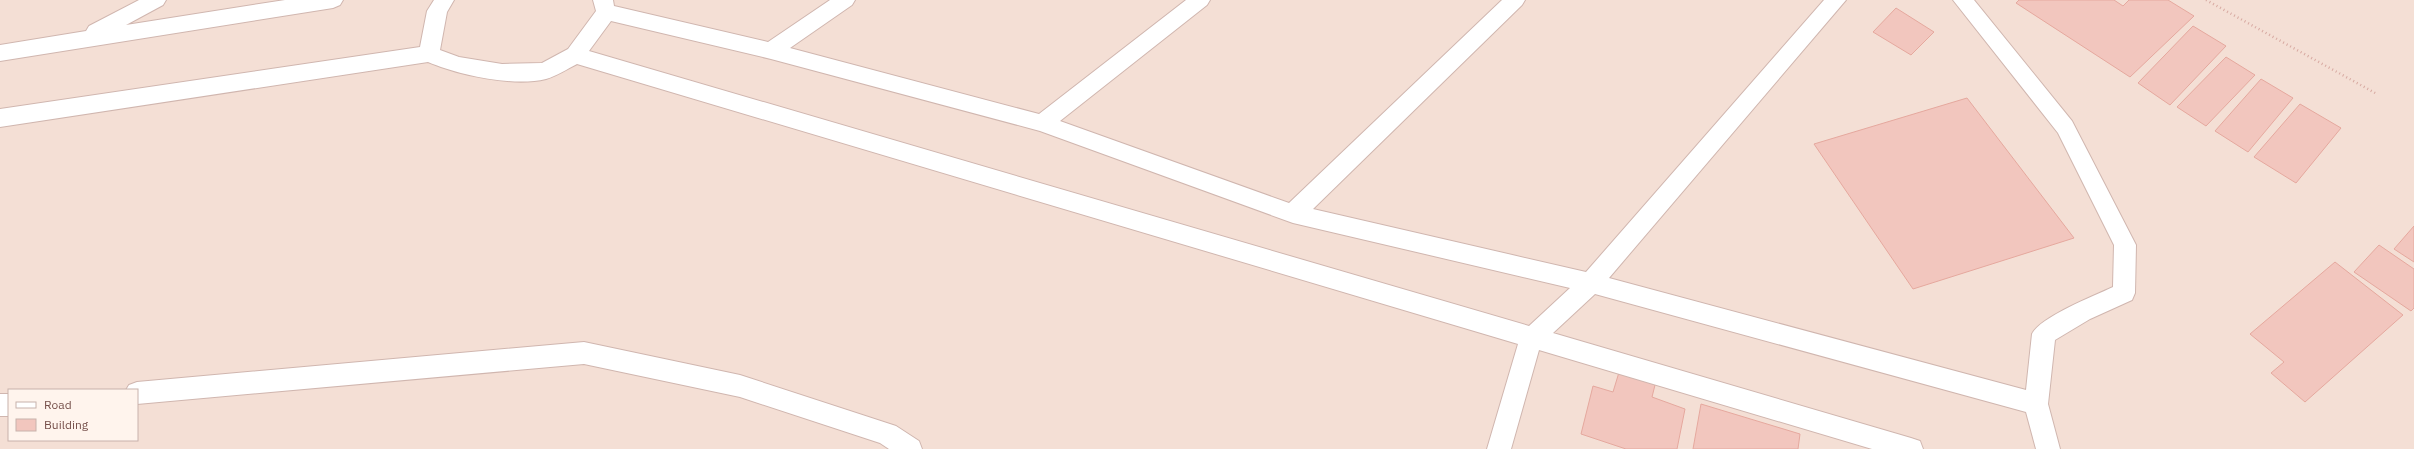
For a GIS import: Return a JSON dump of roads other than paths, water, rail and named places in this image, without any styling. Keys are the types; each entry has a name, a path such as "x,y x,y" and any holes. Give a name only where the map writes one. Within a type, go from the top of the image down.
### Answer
{"street":[{"path":"81,40 156,0"},
{"path":"0,53 333,0"},
{"path":"429,54 437,11 444,0"},
{"path":"771,51 845,0"},
{"path":"1042,123 1200,0"},
{"path":"1293,214 1515,0"},
{"path":"1499,449 1531,339 1591,283 1836,0"},
{"path":"1962,0 2065,127 2125,245 2124,293 2082,312 2044,334 2036,404 2048,449"},
{"path":"0,118 429,54 457,65 502,72 545,71 575,55 605,6 1042,123 1293,214 1591,283 2036,404"},
{"path":"575,55 1531,339 1911,449"},
{"path":"138,393 584,353 740,386 887,434 910,449"}]}
